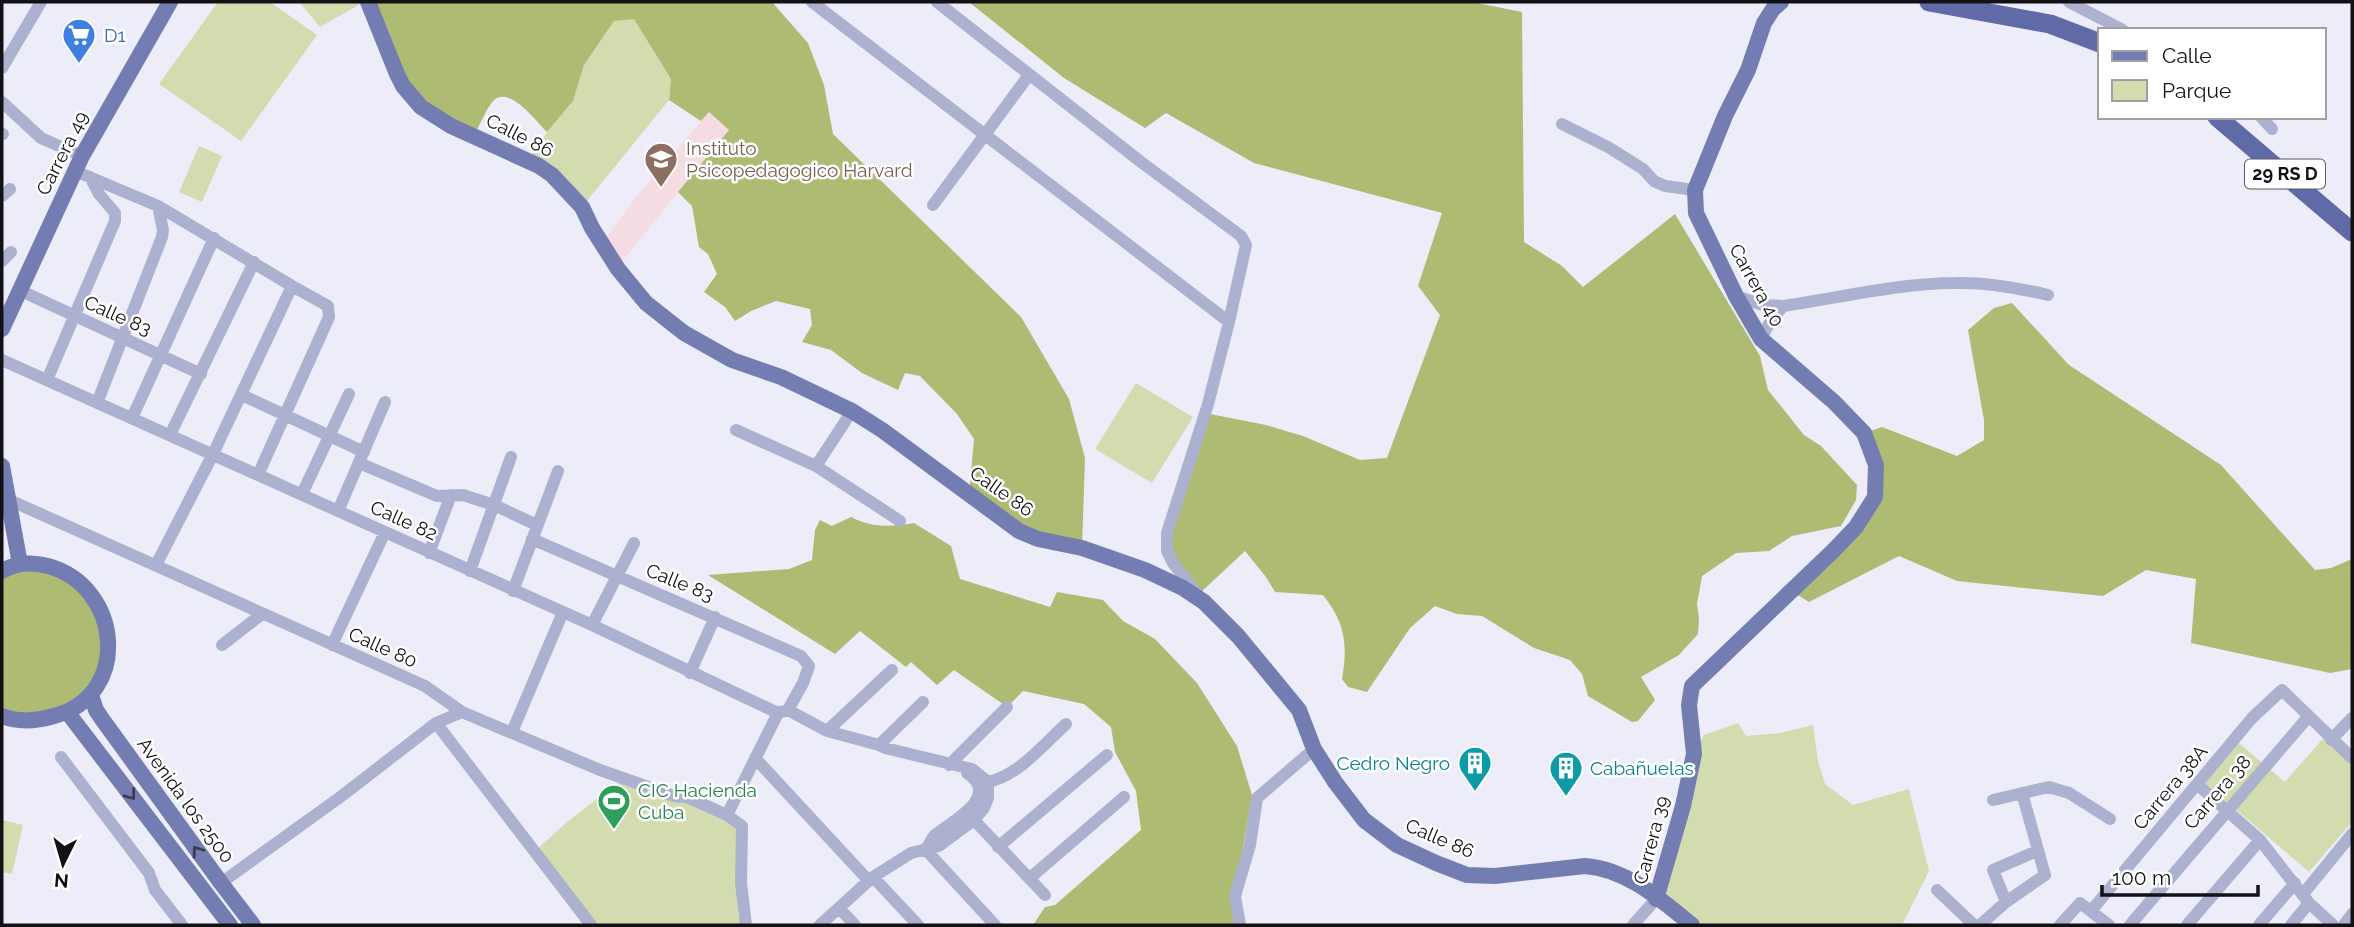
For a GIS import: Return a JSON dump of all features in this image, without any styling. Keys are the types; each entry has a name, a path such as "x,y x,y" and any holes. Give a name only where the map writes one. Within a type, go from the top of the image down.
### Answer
{"highway":[{"path":"1929,2 2050,24 2098,42"},
{"name":"29 RS D","path":"2219,119 2352,232"}],"main road":[{"name":"Carrera 49","path":"3,323 170,2"},
{"name":"Calle 86","path":"368,2 403,86 421,107 451,126 539,166 552,175 582,207 618,269 646,303 684,333 732,360 781,377 852,411 883,430 1019,531 1038,539 1082,548 1154,574 1183,587 1204,602 1238,636 1290,697 1299,710 1314,749 1364,820 1397,845 1467,875 1495,877 1585,866 1599,867 1639,884 1692,925"},
{"path":"1760,2 1764,23"},
{"path":"1695,190 1725,116 1748,70 1764,23 1781,2"},
{"name":"Carrera 40","path":"1695,190 1696,213 1736,296 1761,339 1834,402 1864,433 1876,465 1874,497 1856,527 1793,592"},
{"path":"2,466 20,564"},
{"path":"2,571 30,562 52,568 80,582 102,612 108,633 107,659 100,682 91,695 68,713 25,721 2,716"},
{"name":"Carrera 39","path":"1656,899 1683,806 1694,754 1689,705 1692,686 1793,592"},
{"name":"Avenida los 2500","path":"91,695 102,719 253,925"},
{"name":"Avenida los 2500","path":"68,713 230,925"}],"street":[{"path":"2,68 41,2"},
{"path":"812,2 1229,322"},
{"path":"937,2 1241,236 1246,245 1208,404 1167,533 1167,551 1173,564 1204,602"},
{"path":"2069,2 2119,28"},
{"path":"933,205 1029,75"},
{"path":"2,102 41,138 82,168 158,206 328,306 329,317 258,475"},
{"path":"2263,119 2272,129"},
{"path":"1562,124 1608,147 1643,169 1654,181 1665,186 1695,190"},
{"path":"47,380 115,221 115,213 82,168"},
{"path":"97,402 162,237 158,206"},
{"path":"132,418 214,238"},
{"path":"170,435 254,262"},
{"path":"1736,296 1763,305 1783,306 1956,282 2012,286 2048,295"},
{"path":"156,565 213,454 292,286"},
{"name":"Calle 83","path":"19,290 201,374"},
{"path":"1761,339 1783,306"},
{"name":"Calle 82","path":"2,360 592,625 690,673 827,731 972,769 988,782"},
{"path":"242,394 329,435 361,458 437,496 463,495 494,505 537,525"},
{"path":"302,494 349,394"},
{"path":"338,511 385,402"},
{"path":"816,466 852,411"},
{"path":"736,430 816,466 900,521"},
{"path":"470,571 512,457"},
{"path":"513,590 558,471"},
{"path":"429,552 451,495"},
{"name":"Calle 80","path":"7,499 425,687 462,712 600,771 674,796 687,797 727,815 743,826 741,883 746,925"},
{"path":"332,645 385,532"},
{"name":"Calle 83","path":"532,539 801,656 809,666 803,683 783,712"},
{"path":"592,625 634,543"},
{"path":"512,732 563,612"},
{"path":"222,645 262,614"},
{"path":"690,673 715,617"},
{"path":"827,731 892,670"},
{"name":"Carrera 38A","path":"2060,925 2085,907 2197,785 2252,718 2282,690 2308,717"},
{"path":"879,745 923,702"},
{"path":"926,850 932,838 967,811 978,797 975,779 951,765 1007,707"},
{"path":"220,883 343,795 436,723 462,712"},
{"path":"727,815 755,758 783,712"},
{"path":"2308,717 2352,758"},
{"name":"Carrera 38","path":"2130,925 2308,717"},
{"path":"2331,740 2352,718"},
{"path":"436,723 590,925"},
{"path":"821,925 871,879 911,853 939,846 974,820 988,798 988,782 999,780 1066,724"},
{"path":"1240,925 1235,896 1250,845 1257,797 1314,749"},
{"path":"998,847 1107,755"},
{"path":"61,757 149,873 155,890 182,925"},
{"path":"755,758 918,925"},
{"path":"2197,785 2260,840 2306,899 2333,925"},
{"path":"1993,800 2049,787 2069,793 2110,819"},
{"path":"1980,925 2006,902 2045,875 2022,793"},
{"path":"1030,878 1124,797"},
{"path":"974,820 1045,895"},
{"path":"2291,925 2306,899 2352,835"},
{"path":"2187,925 2260,840"},
{"path":"926,850 995,925"},
{"path":"2006,902 1993,870 2037,851"},
{"path":"2259,925 2295,883"},
{"path":"1937,890 1974,925"},
{"name":"Carrera 39","path":"1633,925 1656,899"},
{"path":"2085,907 2109,925"},
{"path":"839,908 855,925"},
{"path":"2344,925 2352,914"}],"shaded area":[{"name":"Instituto Psicopedagogico Harvard","path":"709,112 729,130 619,265 606,238 633,201"}],"green space":[{"path":"218,2 270,2 317,35 241,141 159,84"},
{"path":"299,2 364,2 320,27"},
{"path":"367,2 772,2 808,43 824,85 833,134 1021,317 1069,399 1085,458 1082,548 1048,541 969,494 974,439 957,414 920,376 905,373 898,390 862,373 831,350 802,342 812,325 810,309 776,301 735,321 725,307 704,292 717,274 708,254 699,247 692,206 678,192 729,130 709,112 701,121 669,100 671,79 634,19 614,21 584,65 573,101 547,132 515,101 500,97 491,103 474,135 415,99"},
{"path":"969,2 1472,2 1522,12 1524,242 1562,266 1583,287 1675,214 1760,356 1768,390 1804,435 1821,446 1857,485 1856,500 1841,526 1792,536 1769,551 1736,553 1702,576 1697,604 1698,634 1679,655 1641,677 1655,700 1638,721 1632,722 1588,696 1582,674 1570,660 1534,648 1482,616 1457,614 1435,606 1410,628 1367,692 1348,687 1342,679 1345,655 1343,634 1336,615 1323,595 1275,592 1245,551 1198,595 1167,545 1205,413 1266,425 1303,436 1360,460 1387,458 1440,315 1418,286 1442,213 1254,163 1166,113 1145,128 1064,78"},
{"path":"634,18 671,79 669,100 582,207 528,161 547,132 573,101 584,65 614,21"},
{"path":"199,146 222,156 202,202 179,192"},
{"path":"2012,303 2069,365 2221,465 2315,570 2331,568 2352,559 2352,669 2330,673 2191,643 2196,579 2146,570 2103,596 1957,581 1899,556 1809,602 1793,592 1870,504 1876,465 1864,433 1882,427 1957,456 1984,440 1984,420 1968,330 1994,308"},
{"path":"1136,383 1193,417 1152,483 1095,449"},
{"path":"851,517 882,526 914,523 951,546 960,579 1050,607 1057,592 1103,600 1123,621 1155,639 1197,683 1237,746 1252,795 1235,896 1238,925 1033,925 1045,907 1055,905 1141,830 1136,791 1115,752 1111,727 1084,704 1023,691 1007,707 954,670 937,685 911,662 906,667 860,631 835,654 708,575 789,569 812,560 815,530 820,520 832,526"},
{"path":"30,562 88,591 107,659 68,713 2,716 2,571"},
{"path":"1738,723 1746,736 1780,733 1813,725 1818,761 1825,784 1853,805 1909,789 1929,871 1902,925 1698,925 1659,896 1694,754 1704,735"},
{"path":"2326,735 2352,758 2352,822 2309,872 2205,783 2239,743 2285,782"},
{"path":"623,779 665,793 742,826 738,917 746,925 591,925 534,852 567,822"},
{"path":"2,820 23,825 12,874 2,872"}],"place":[{"name":"D1","path":"79,65"},
{"name":"Instituto Psicopedagogico Harvard","path":"661,189"},
{"name":"Cedro Negro","path":"1475,793"},
{"name":"Cabañuelas","path":"1566,798"},
{"name":"CIC Hacienda Cuba","path":"614,831"}]}
